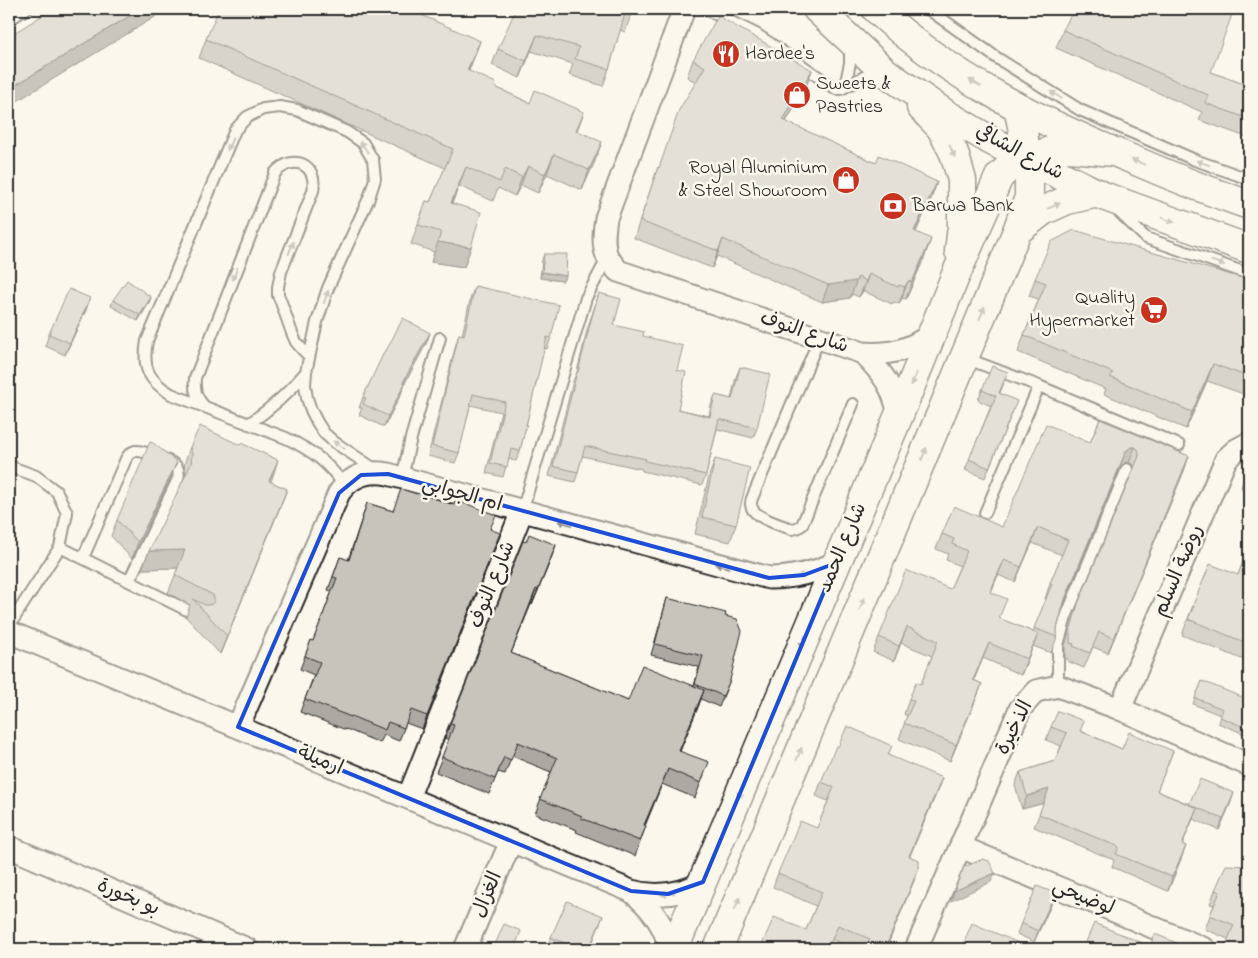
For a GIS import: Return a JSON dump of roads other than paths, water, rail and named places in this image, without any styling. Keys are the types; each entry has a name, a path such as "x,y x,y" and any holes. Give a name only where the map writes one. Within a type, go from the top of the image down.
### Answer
{"street":[{"path":"608,258 604,245 606,218 684,9"},
{"name":"شارع الشافي","path":"817,9 893,78 990,140 1100,195 1249,249"},
{"name":"شارع الشافي","path":"881,12 935,57 974,82 1056,127 1206,190 1249,205"},
{"path":"893,78 941,128 954,153 962,180 962,227 957,272"},
{"name":"شارع الحمد","path":"718,949 1017,231 1029,197 1027,160 1018,107"},
{"name":"شارع الحمد","path":"674,949 899,415 957,272 999,177 1009,167 1052,150 1070,148 1114,152"},
{"path":"1017,231 1042,211 1067,200 1100,195"},
{"name":"شارع النوف","path":"608,258 618,271 863,353 892,353 907,349 932,334"},
{"name":"شارع النوف","path":"863,353 884,376 891,388 899,415"},
{"name":"روضة السلم","path":"1120,709 1226,459 1236,450 1249,443"},
{"name":"ام الجوابي","path":"238,726 339,493 361,474 379,472 769,578 787,578 804,575 836,563"},
{"name":"شارع النوف","path":"408,798 522,512"},
{"name":"ارميلة","path":"9,632 631,891 650,895 668,894 692,888 703,882"},
{"name":"الذخيرة","path":"916,949 1020,710 1036,690 1058,686 1120,709 1249,765"},
{"name":"الغزال","path":"465,949 511,841"},
{"name":"بو بخورة","path":"9,847 204,941 247,949"},
{"name":"لوضيحي","path":"961,847 1205,949"},
{"name":"ارميلة","path":"631,891 646,904 658,919 670,949"}],"lane":[{"path":"9,34 48,9"},
{"path":"705,9 756,34 836,89 841,89 864,77 893,78"},
{"path":"928,9 997,58 1080,110 1195,160 1249,179"},
{"path":"845,86 850,63 849,38"},
{"path":"345,486 333,470 303,446 171,394 151,378 146,366 144,354 146,341 236,130 247,117 262,109 280,107 296,110 347,132 363,143 373,160 375,179 369,198 328,288 317,322 305,385 307,398 324,433 334,442 379,472"},
{"path":"205,407 196,394 195,378 275,173 281,166 289,163 298,163 306,166 315,182 313,192 281,272 278,294 292,333 309,356"},
{"path":"1100,195 1146,238 1249,274"},
{"name":"شارع النوف","path":"522,512 586,298 608,258"},
{"path":"402,478 411,438 440,338"},
{"path":"819,338 753,496 751,507 755,512 760,516 792,529 802,525 853,404"},
{"path":"963,358 1039,386 1179,445"},
{"path":"248,424 280,401 306,372"},
{"path":"984,513 1039,386"},
{"path":"83,558 129,454 136,451 142,452 171,462 176,466 179,473 178,479 129,581"},
{"path":"9,466 36,476 57,492 67,513 60,548 9,626"},
{"path":"1058,686 1058,646 1066,617 1127,469"},
{"path":"60,548 201,617"}],"place":[{"name":"Hardee's","path":"726,54"},
{"name":"Sweets & Pastries","path":"797,95"},
{"name":"Royal Aluminium & Steel Showroom","path":"846,180"},
{"name":"Barwa Bank","path":"893,206"},
{"name":"Quality Hypermarket","path":"1154,310"}]}
